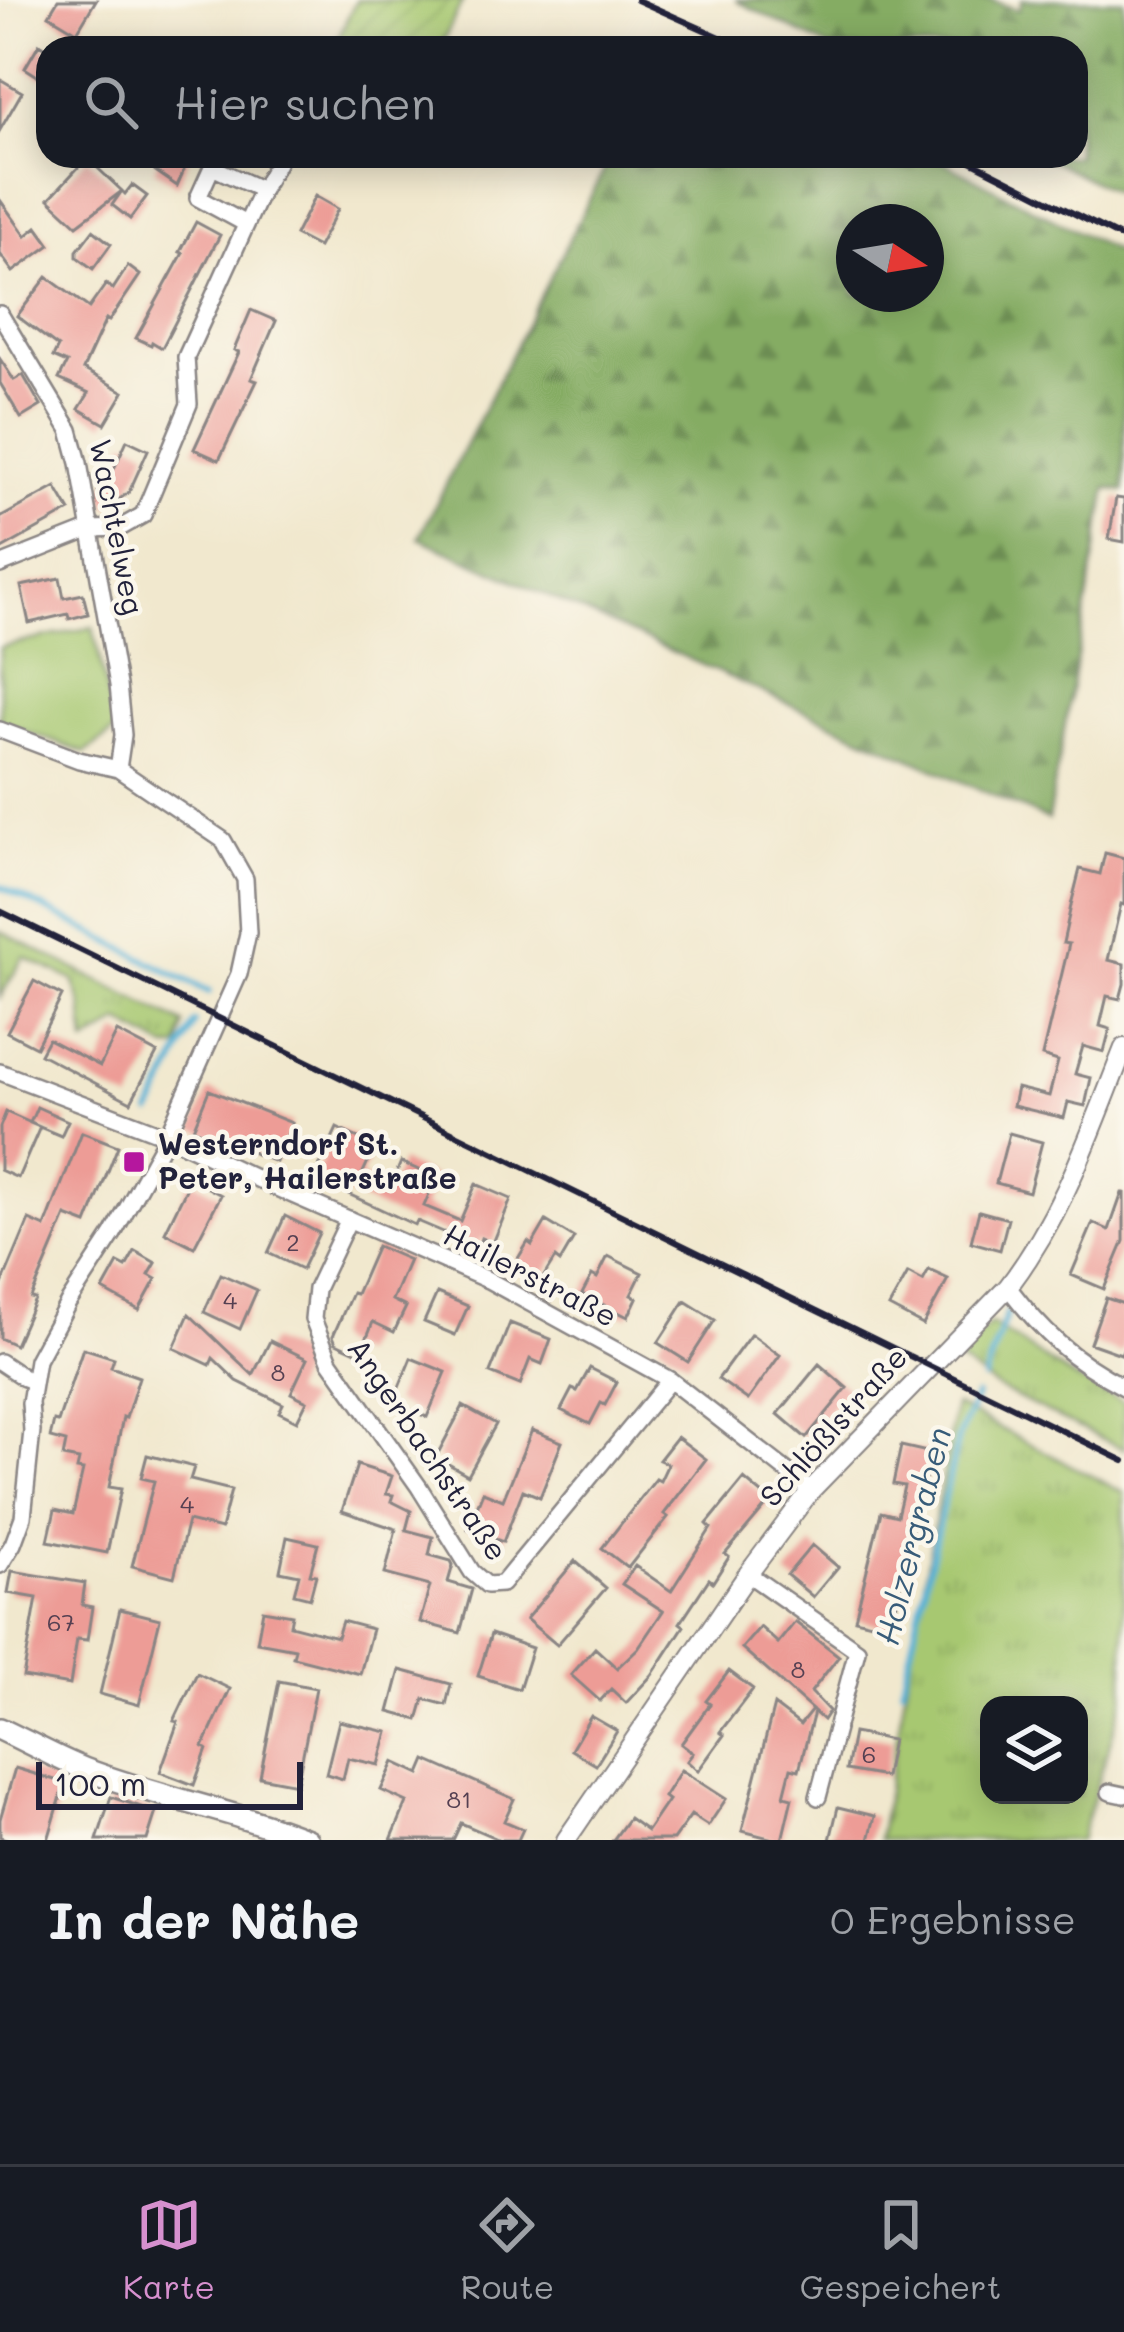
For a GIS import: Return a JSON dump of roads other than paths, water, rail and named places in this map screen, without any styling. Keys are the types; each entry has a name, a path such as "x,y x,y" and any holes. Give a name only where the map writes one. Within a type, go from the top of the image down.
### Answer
{"main road":[{"path":"0,1729 83,1769 307,1840"}],"street":[{"path":"212,168 198,198 247,224"},
{"path":"214,168 262,190"},
{"path":"0,565 91,529 120,528 143,515 189,404 186,357 274,168"},
{"name":"Wachtelweg","path":"0,314 70,430 79,463 118,685 123,735 118,769"},
{"path":"0,730 79,760 118,769 223,840 245,879 248,933 238,974 167,1136 113,1234 44,1342 32,1381 23,1517 0,1564"},
{"name":"Schlößlstraße","path":"566,1840 811,1490 1008,1287 1034,1253 1067,1193 1124,1048"},
{"name":"Hailerstraße","path":"0,1072 167,1136 488,1280 670,1380 811,1490"},
{"name":"Angerbachstraße","path":"349,1220 316,1289 313,1319 330,1361 472,1572 487,1585 502,1584 670,1380"},
{"path":"1008,1287 1036,1324 1086,1368 1124,1387"},
{"path":"0,1362 32,1381"},
{"path":"748,1574 857,1650 818,1797"}],"waterway":[{"path":"0,886 209,992"},
{"path":"151,1113 195,1023"},
{"name":"Holzergraben","path":"984,1379 1007,1313"},
{"name":"Holzergraben","path":"902,1688 958,1438 976,1396"}],"railway":[{"path":"637,0 718,36"},
{"path":"985,168 1124,239"},
{"path":"0,911 1124,1461"}],"place":[{"name":"Westerndorf St. Peter, Hailerstraße","path":"134,1162"}]}
